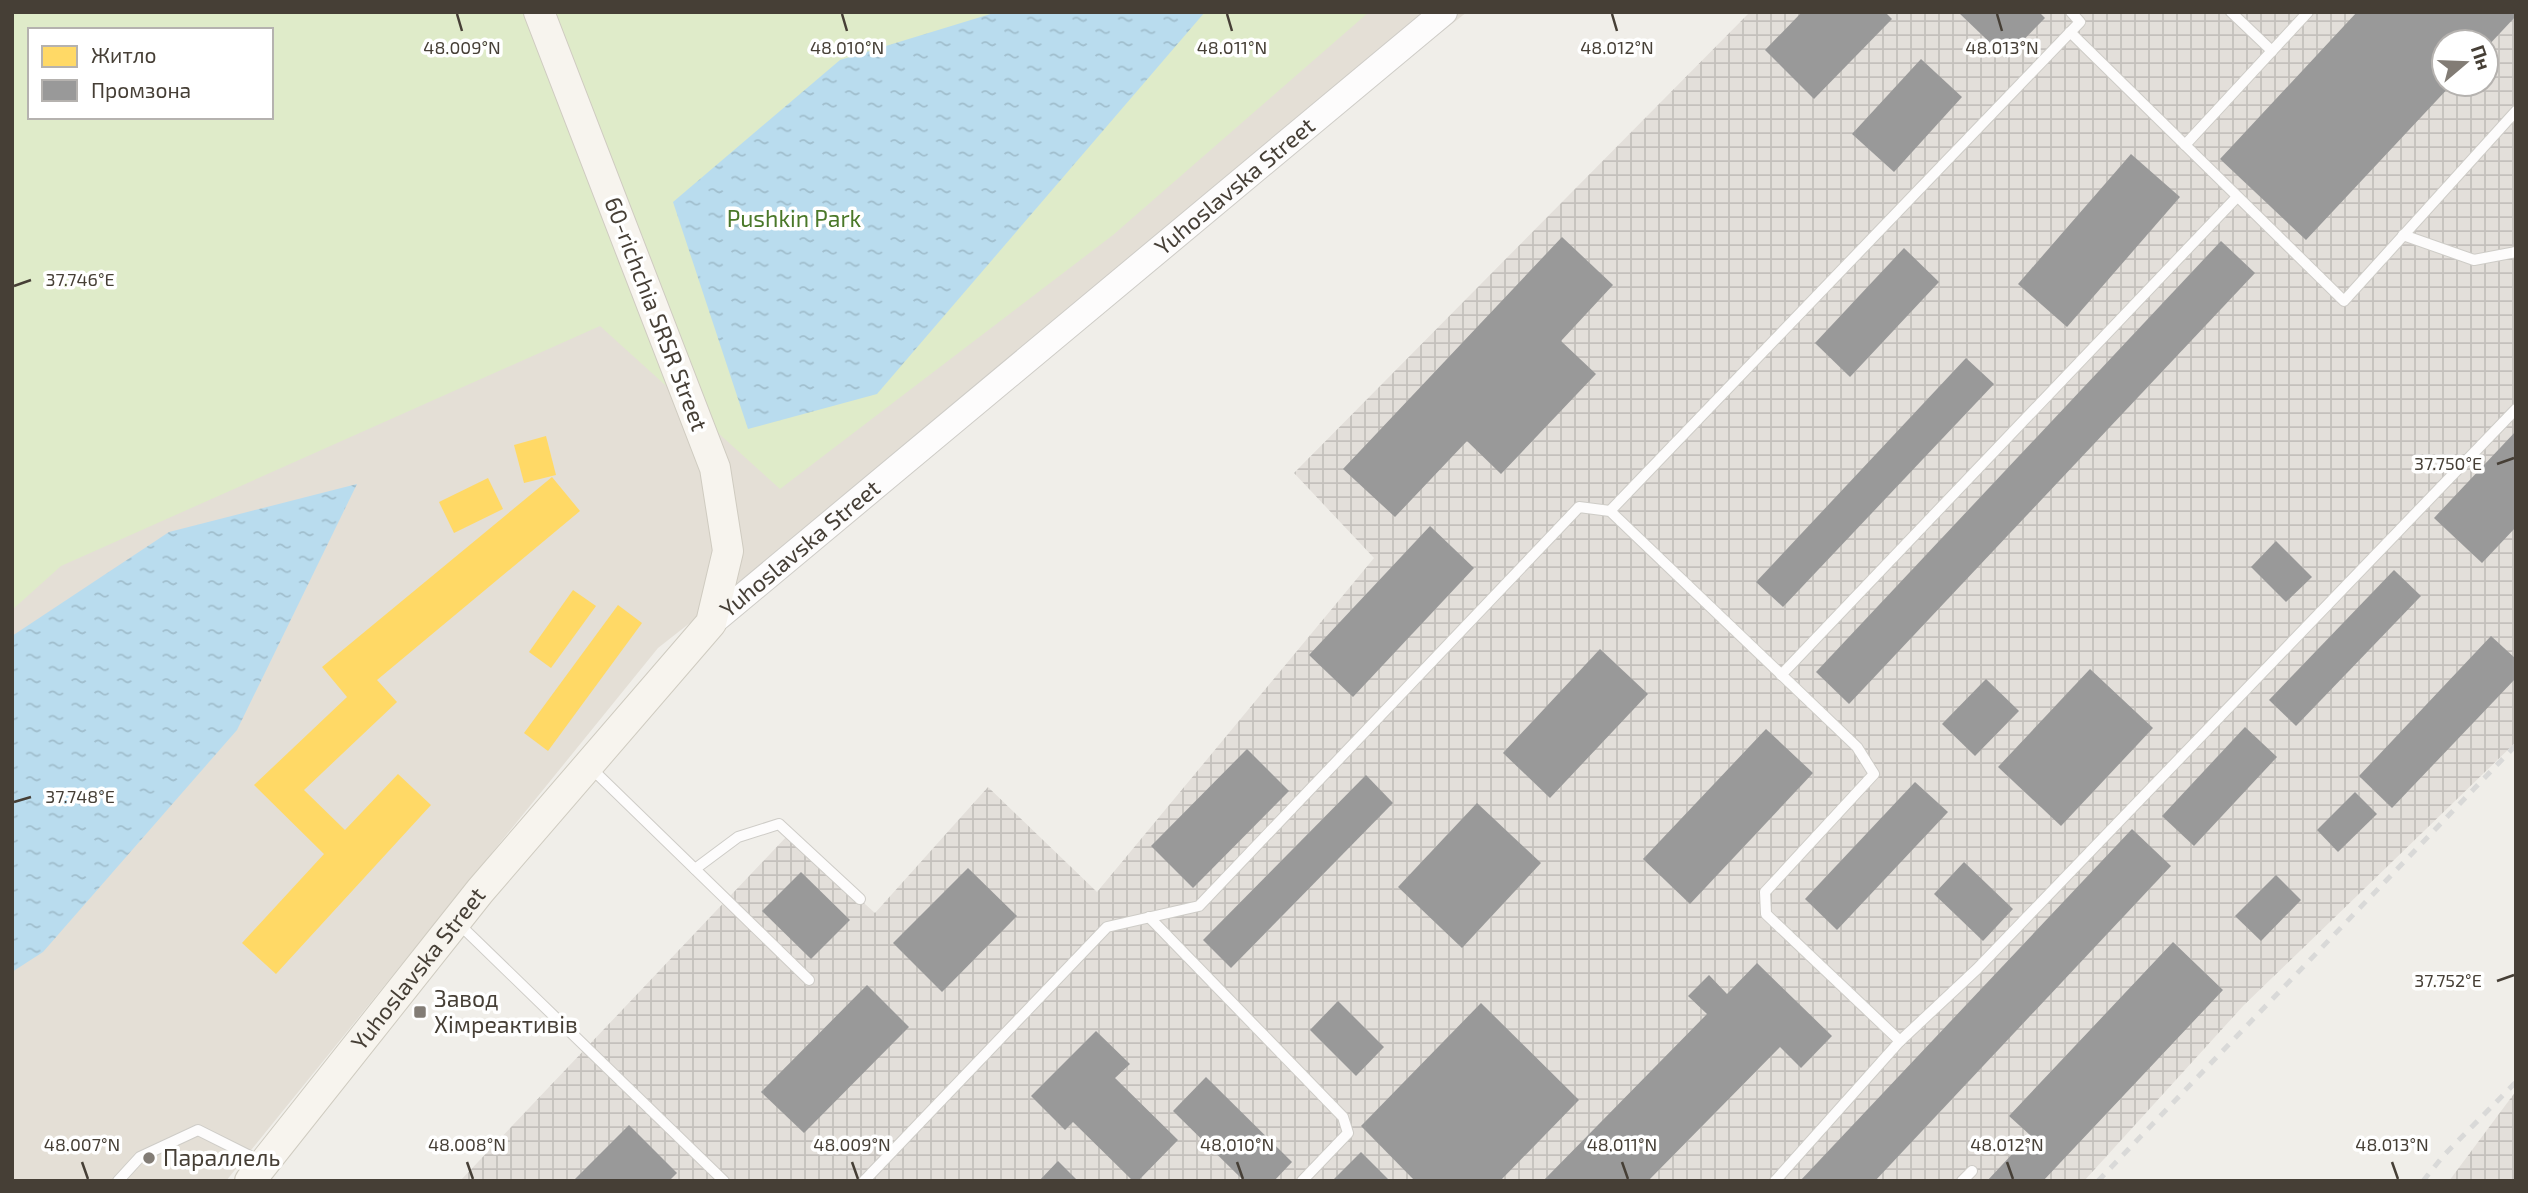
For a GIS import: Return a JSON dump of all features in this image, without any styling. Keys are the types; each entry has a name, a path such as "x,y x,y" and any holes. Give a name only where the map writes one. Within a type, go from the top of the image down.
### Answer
{"main road":[{"name":"60-richchia SRSR Street","path":"539,12 715,468 728,551 711,623"},
{"name":"Yuhoslavska Street","path":"258,1172 456,921 711,623"}],"street":[{"name":"Yuhoslavska Street","path":"711,623 1444,12"}],"lane":[{"path":"1610,511 2080,22 2071,12"},
{"path":"2231,12 2272,51"},
{"path":"2185,145 2308,12"},
{"path":"2070,32 2344,301 2516,111"},
{"path":"1781,675 2237,197"},
{"path":"2403,235 2474,260 2516,252"},
{"path":"1775,1181 1900,1041 1977,969 2516,409"},
{"path":"864,1181 1107,927 1199,906 1578,507 1610,511 1857,747 1874,774 1765,892 1766,914 1900,1041"},
{"path":"588,765 809,980"},
{"path":"695,869 738,837 779,824 860,899"},
{"path":"1149,917 1343,1117 1348,1133 1302,1181"},
{"path":"456,921 724,1181"},
{"path":"118,1181 140,1157 198,1130 258,1172"},
{"path":"1962,1181 1972,1171"}],"shaded area":[{"path":"12,12 1467,12 658,648 226,1181 12,1181"},
{"path":"1750,12 2516,12 2516,742 2244,1005 2084,1181 460,1181 788,835 875,913 988,787 1097,892 1374,558 1294,473"},
{"path":"2516,1091 2516,1181 2449,1181"}],"green space":[{"name":"Pushkin Park","path":"12,12 1369,12 1113,235 780,489 600,326 61,566 12,610"}],"water":[{"path":"997,12 1205,12 877,394 748,429 673,202 840,60"},
{"path":"357,484 237,730 43,952 12,972 12,636 169,532"}],"building: Житло":[{"path":"546,436 556,475 524,483 514,445"},
{"path":"552,477 580,511 377,680 397,702 304,790 345,830 398,774 431,805 276,974 242,943 324,854 254,785 347,697 322,667"},
{"path":"488,478 503,509 454,533 439,502"},
{"path":"573,590 596,606 551,668 529,652"},
{"path":"618,605 642,623 548,751 524,733"}],"building: Промзона":[{"path":"1802,12 1885,12 1892,19 1814,99 1765,50"},
{"path":"1958,12 2039,12 2045,18 2006,58"},
{"path":"2357,12 2516,12 2516,16 2500,33 2500,28 2430,28 2430,98 2439,98 2306,240 2220,159"},
{"path":"1921,59 1962,97 1894,172 1852,134"},
{"path":"2131,154 2180,197 2067,327 2018,284"},
{"path":"1562,237 1613,285 1561,341 1596,374 1501,474 1467,441 1395,517 1343,469"},
{"path":"2221,241 2255,273 1849,704 1816,672"},
{"path":"1904,248 1939,282 1850,377 1815,343"},
{"path":"1966,358 1994,384 1783,607 1756,582"},
{"path":"2516,431 2516,527 2482,563 2434,518"},
{"path":"1430,526 1474,568 1353,697 1309,655"},
{"path":"2276,541 2312,577 2286,602 2251,567"},
{"path":"2394,570 2421,596 2296,726 2269,700"},
{"path":"2491,636 2516,659 2516,678 2392,808 2359,776"},
{"path":"1600,649 1648,694 1550,798 1503,753"},
{"path":"2090,669 2153,728 2061,826 1998,767"},
{"path":"1986,679 2019,711 1975,756 1942,724"},
{"path":"2245,727 2277,757 2194,846 2162,816"},
{"path":"1766,729 1813,773 1690,904 1643,859"},
{"path":"1247,749 1289,791 1193,888 1151,846"},
{"path":"1366,775 1393,803 1231,968 1203,940"},
{"path":"1915,782 1948,812 1837,930 1805,899"},
{"path":"2355,792 2377,814 2338,852 2317,830"},
{"path":"1477,803 1541,863 1462,948 1398,887"},
{"path":"2132,829 2171,866 1875,1181 1800,1181"},
{"path":"1964,862 2013,909 1983,941 1934,894"},
{"path":"968,868 1017,916 942,992 893,943"},
{"path":"801,872 850,920 811,959 762,911"},
{"path":"2276,875 2301,900 2261,941 2235,916"},
{"path":"2173,942 2223,990 2043,1181 1987,1181 2030,1135 2009,1116"},
{"path":"1757,963 1832,1036 1801,1068 1780,1047 1648,1181 1543,1181 1707,1014 1688,996 1709,975 1727,994"},
{"path":"867,985 909,1027 804,1133 761,1092"},
{"path":"1338,1001 1384,1047 1356,1076 1310,1030"},
{"path":"1481,1003 1579,1100 1500,1181 1415,1181 1361,1126"},
{"path":"1096,1031 1130,1064 1115,1078 1178,1140 1138,1181 1133,1181 1073,1122 1065,1130 1031,1096"},
{"path":"1206,1077 1292,1162 1274,1181 1244,1181 1173,1111"},
{"path":"629,1125 677,1173 669,1181 573,1181"},
{"path":"1361,1152 1390,1181 1332,1181"},
{"path":"1058,1161 1078,1181 1039,1181"}],"railway":[{"path":"2098,1181 2516,745"},
{"path":"2423,1181 2444,1155 2516,1082"}],"place":[{"name":"Завод Хімреактивів","path":"420,1012"},
{"name":"Параллель","path":"149,1158"}]}
